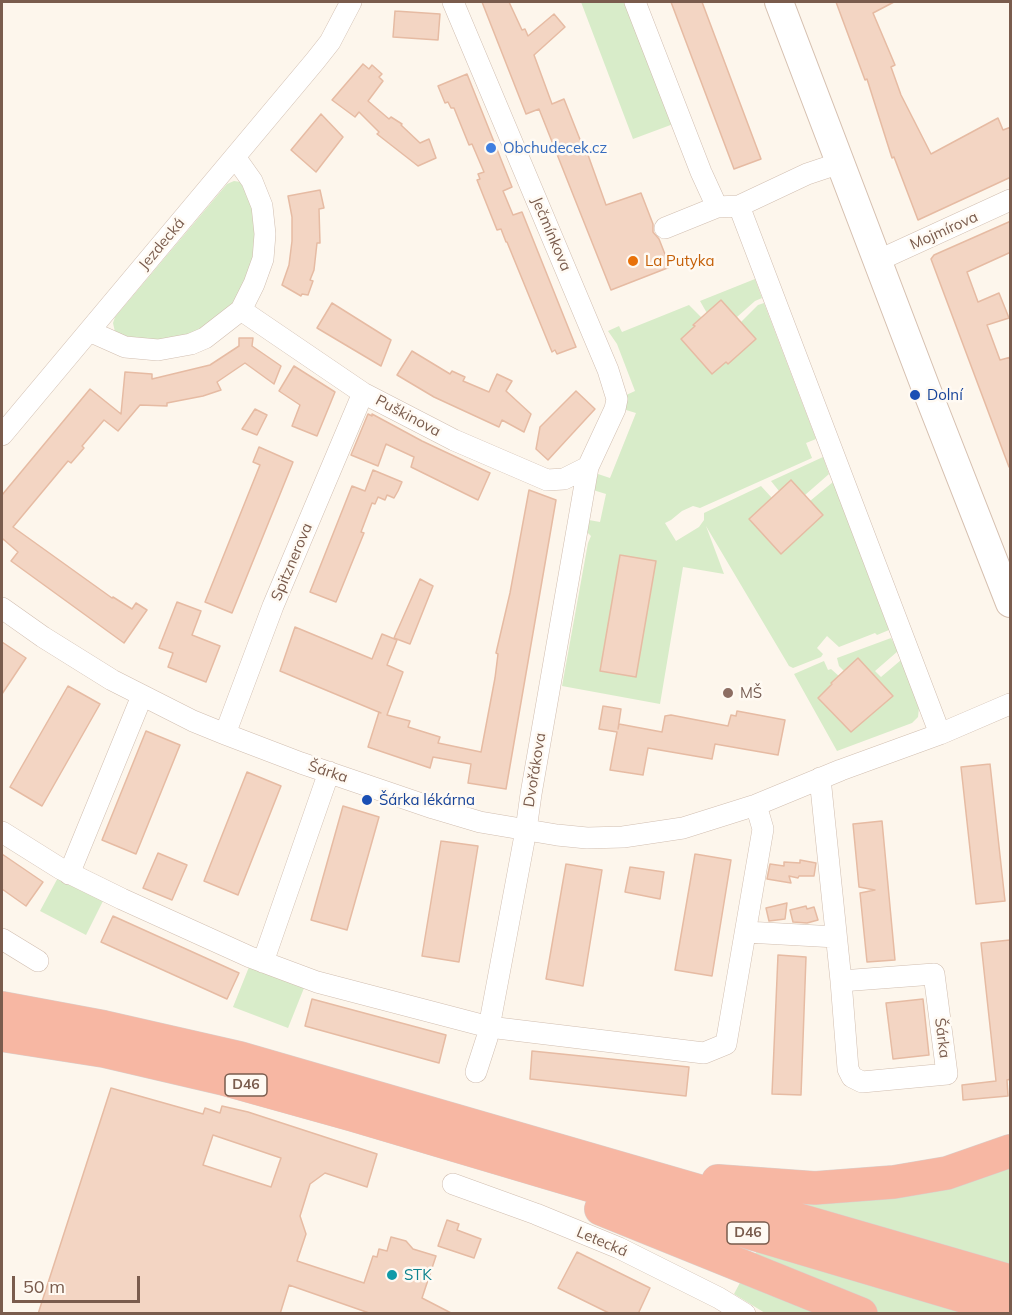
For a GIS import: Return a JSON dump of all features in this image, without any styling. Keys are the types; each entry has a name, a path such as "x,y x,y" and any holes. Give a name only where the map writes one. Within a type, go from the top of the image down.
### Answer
{"highway":[{"name":"D46","path":"2,1008 104,1027 240,1058 1011,1281"},
{"name":"D46","path":"2,1035 104,1051 224,1079 1011,1310"},
{"path":"618,1166 702,1179 815,1188 894,1182 946,1173 1011,1151"},
{"path":"486,1155 573,1198 861,1314"}],"main road":[{"path":"779,2 876,261 1004,565 1011,603"}],"street":[{"name":"Jezdecká","path":"2,435 330,42 351,2"},
{"name":"Ječmínkova","path":"453,2 614,384 617,399 615,409 588,467"},
{"path":"635,2 701,172 717,207"},
{"path":"89,331 125,347 158,350 191,344 204,338 241,310 263,259 265,234 262,206 252,181 235,157"},
{"path":"665,228 717,207 739,206 807,174 840,163"},
{"name":"Mojmírova","path":"876,261 1011,201"},
{"path":"739,206 940,734"},
{"name":"Puškinova","path":"241,310 363,393 454,440 547,480 564,479 588,467"},
{"name":"Spitznerova","path":"225,734 273,606 363,393"},
{"name":"Dvořákova","path":"476,1072 489,1027 526,830 588,467"},
{"name":"Šárka","path":"2,608 69,654 142,696 225,734 329,772 471,819 526,830 588,838 623,837 683,828 756,805 1011,704"},
{"path":"69,874 142,696"},
{"path":"263,962 329,772"},
{"name":"Šárka","path":"820,778 848,1069 852,1077 862,1082 947,1074 934,974 841,981"},
{"path":"2,832 69,874 263,962 317,982 489,1027 704,1053 726,1044 763,829 756,805"},
{"path":"746,932 836,937"},
{"path":"2,939 38,961"},
{"name":"Letecká","path":"453,1184 537,1214 619,1248 719,1298 745,1314"}],"green space":[{"path":"581,2 629,2 676,123 633,139"},
{"path":"234,181 241,182 258,223 253,267 234,304 221,316 191,334 170,341 133,341 115,332 113,323 115,317 227,184"},
{"path":"755,279 762,298 755,301 737,317 741,322 758,305 764,303 816,439 806,443 812,458 700,508 693,506 665,523 676,541 699,527 704,520 704,513 761,486 772,498 779,491 771,481 823,457 829,474 805,495 810,501 833,482 889,630 839,647 827,636 817,648 823,654 821,657 793,668 789,666 706,526 724,574 683,567 660,704 562,686 591,536 585,530 589,520 600,522 606,494 593,490 598,474 610,478 636,413 626,410 624,396 635,391 617,344 608,331 619,326 622,332 689,305 703,319 708,315 700,301"},
{"path":"891,638 898,651 875,671 881,677 901,660 919,708 918,717 912,723 837,751 794,674 824,661 828,670 831,669 840,677 845,672 839,666 837,658"},
{"path":"61,872 106,895 86,935 40,911"},
{"path":"251,962 306,983 288,1028 233,1007"},
{"path":"1010,1164 1010,1313 765,1313 734,1294 783,1201"}],"building":[{"path":"482,2 509,2 522,30 525,29 528,36 554,14 565,27 534,55 552,104 564,99 581,142 583,141 606,205 641,193 653,224 653,232 659,239 670,267 611,290 539,109 526,114"},
{"path":"671,2 702,2 761,159 734,169"},
{"path":"836,2 894,2 873,13 895,65 891,67 901,95 931,154 998,118 1003,130 1011,127 1011,177 918,220 894,157 892,158 867,79 865,80"},
{"path":"395,11 440,14 438,40 393,37"},
{"path":"363,64 369,69 372,65 382,74 379,77 383,81 368,101 389,119 391,117 402,124 420,143 429,139 436,158 418,166 377,134 379,132 359,112 355,117 332,100"},
{"path":"467,74 512,187 503,191 513,215 522,212 576,347 557,354 555,350 552,352 501,229 497,230 477,180 480,179 478,174 484,172 472,144 469,145 454,108 451,108 448,102 445,103 438,86"},
{"path":"321,114 343,137 316,172 291,150"},
{"path":"320,190 324,208 319,209 320,243 317,243 314,270 310,280 313,281 308,295 302,294 301,296 282,285 289,265 292,241 292,217 288,196"},
{"path":"1011,221 1011,252 967,272 978,302 999,293 1009,318 987,325 1000,360 1011,357 1011,467 1009,467 931,259 934,255"},
{"path":"721,300 756,339 728,364 726,362 712,374 681,339"},
{"path":"332,303 391,340 381,366 317,328"},
{"path":"239,338 253,338 252,346 281,366 274,384 245,363 217,382 221,390 167,403 167,406 140,405 118,431 104,420 82,446 84,448 71,463 68,461 13,527 112,598 132,609 136,603 147,610 124,643 11,561 18,552 3,539 2,541 2,495 90,389 121,414 125,372 152,374 152,379 210,365 239,346"},
{"path":"412,351 450,374 452,371 465,377 463,381 489,392 497,374 512,381 506,391 531,414 524,432 502,420 499,427 434,397 397,375"},
{"path":"294,366 335,392 317,436 292,426 300,405 279,391"},
{"path":"576,391 595,409 548,460 536,449 540,427"},
{"path":"255,409 267,415 257,435 242,429"},
{"path":"368,414 490,473 478,500 411,467 414,457 386,444 378,466 351,455"},
{"path":"259,447 293,462 232,613 205,602 260,465 253,462"},
{"path":"373,470 402,482 398,491 394,498 387,495 385,500 378,497 375,504 372,503 361,532 364,533 336,602 310,592 352,486 365,491"},
{"path":"791,480 823,515 781,554 749,519"},
{"path":"529,490 556,500 506,789 468,783 471,764 433,757 430,768 368,747 379,712 280,671 295,627 372,659 382,634 397,640 387,665 403,672 387,715 410,721 408,727 440,737 438,743 481,752 495,678 498,654 496,653 510,593"},
{"path":"620,555 656,561 636,677 600,671"},
{"path":"420,579 433,586 410,644 394,638"},
{"path":"177,602 201,611 192,635 220,646 206,682 168,667 173,653 159,648"},
{"path":"2,642 26,658 2,694"},
{"path":"858,658 893,696 851,732 818,698"},
{"path":"68,686 100,704 42,806 10,787"},
{"path":"603,706 621,709 618,729 619,724 662,732 665,716 671,715 728,726 731,715 736,716 737,711 785,720 778,755 715,744 712,759 648,748 643,775 610,770 617,732 599,729"},
{"path":"146,731 180,745 136,854 102,840"},
{"path":"990,764 1005,901 976,904 961,767"},
{"path":"247,772 281,786 238,895 204,881"},
{"path":"343,806 379,817 347,930 311,920"},
{"path":"882,821 895,960 867,962 860,893 875,890 859,887 853,824"},
{"path":"441,841 478,846 459,962 422,956"},
{"path":"158,853 187,865 172,900 143,888"},
{"path":"2,854 43,882 26,906 2,889"},
{"path":"695,854 731,860 712,976 675,970"},
{"path":"800,860 816,863 814,876 799,876 798,878 789,876 791,883 767,879 770,864 784,866 784,862 800,863"},
{"path":"566,864 602,870 583,986 546,979"},
{"path":"630,867 664,872 660,899 625,892"},
{"path":"787,903 785,919 769,921 766,908"},
{"path":"806,906 807,909 814,907 818,920 807,923 793,922 790,910"},
{"path":"113,916 239,973 227,999 101,942"},
{"path":"1010,940 1011,1079 1007,1080 1008,1096 963,1100 962,1085 996,1081 981,943"},
{"path":"778,955 806,957 801,1095 772,1094"},
{"path":"312,999 446,1035 439,1063 305,1026"},
{"path":"923,999 929,1055 893,1059 886,1003"},
{"path":"532,1051 689,1067 686,1096 530,1079"},
{"path":"111,1088 203,1114 205,1108 220,1113 222,1106 248,1112 377,1154 367,1187 325,1173 310,1184 300,1216 306,1234 297,1261 364,1283 373,1256 377,1257 379,1249 387,1251 391,1237 406,1241 413,1249 436,1256 422,1298 453,1314 372,1314 289,1285 280,1314 38,1314","holes":["213,1135 281,1158 271,1187 203,1165"]},
{"path":"447,1220 459,1224 457,1230 481,1239 474,1258 438,1246"},
{"path":"577,1252 650,1288 638,1314 611,1314 558,1288"}],"place":[{"name":"Obchudecek.cz","path":"491,148"},
{"name":"La Putyka","path":"633,261"},
{"name":"Dolní","path":"915,395"},
{"name":"MŠ","path":"728,693"},
{"name":"Šárka lékárna","path":"367,800"},
{"name":"STK","path":"392,1275"}]}
